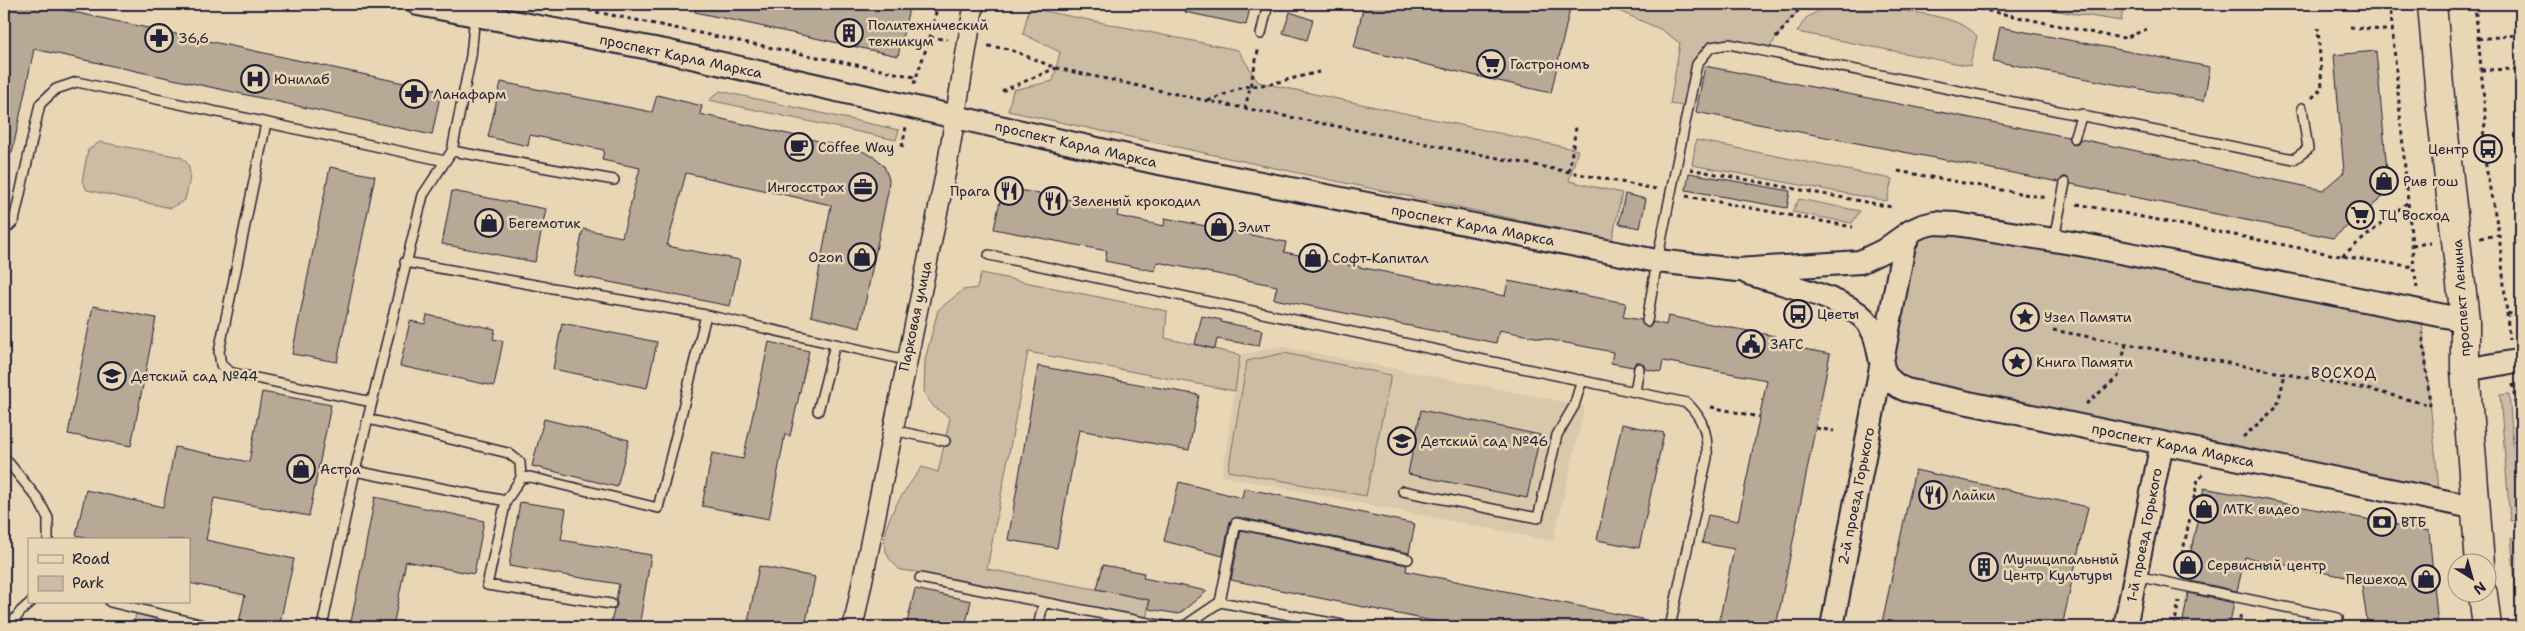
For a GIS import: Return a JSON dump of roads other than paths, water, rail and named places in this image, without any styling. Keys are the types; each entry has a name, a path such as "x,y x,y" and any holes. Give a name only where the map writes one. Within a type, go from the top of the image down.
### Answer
{"main road":[{"name":"проспект Ленина","path":"2432,4 2441,108 2465,320 2466,370 2479,554"},
{"path":"2484,604 2486,627"}],"street":[{"name":"проспект Карла Маркса","path":"418,4 475,9 1154,162 1657,261 1737,270 1860,262 1883,251 1911,231 1934,222 2054,240 2465,320"},
{"name":"Парковая улица","path":"853,627 891,430 947,166 974,4"},
{"path":"1881,365 1904,245 1911,231"},
{"name":"проспект Карла Маркса","path":"1737,270 1836,302 1859,314 1876,333 1881,365 1892,382 1906,390 2477,508"},
{"path":"2466,370 2514,362"},
{"name":"2-й проезд Горького","path":"1832,627 1881,365"},
{"name":"1-й проезд Горького","path":"2125,627 2162,442"}],"lane":[{"path":"1261,34 1268,4"},
{"path":"322,627 355,471 422,196 452,151 471,56 475,9"},
{"path":"1647,321 1657,261 1697,64 1711,47 1729,44 1768,51 2294,159 2308,149 2302,108"},
{"path":"4,231 14,221 40,104 56,89 66,84 77,82 445,161"},
{"path":"2074,138 2082,114"},
{"path":"266,123 219,352 221,365 232,374 372,402"},
{"path":"452,151 614,180"},
{"path":"2054,240 2065,183"},
{"path":"989,255 1687,403 1699,415 1704,427 1707,450 1670,627"},
{"path":"406,262 706,315 906,360"},
{"path":"521,478 530,477 658,508 706,315"},
{"path":"818,410 835,344"},
{"path":"1636,392 1640,368"},
{"path":"1403,491 1538,518 1557,435 1574,406 1582,380"},
{"path":"368,420 508,453 520,462 521,478 506,502 487,585 611,604"},
{"path":"891,430 945,441"},
{"path":"4,457 42,505 48,518 48,538"},
{"path":"355,471 506,502"},
{"path":"1220,602 1236,523 1408,559"},
{"path":"2136,576 2338,618"},
{"path":"920,578 1043,604 1170,627"},
{"path":"1182,627 1220,602 1353,627"},
{"path":"10,627 21,611 30,604"},
{"path":"118,604 200,624 202,627"},
{"path":"1038,627 1043,604"}],"place":[{"name":"Политехнический техникум","path":"849,33"},
{"name":"36,6","path":"159,38"},
{"name":"Гастрономъ","path":"1491,64"},
{"name":"Юнилаб","path":"255,79"},
{"name":"Ланафарм","path":"414,94"},
{"name":"Coffee Way","path":"799,147"},
{"name":"Центр","path":"2488,149"},
{"name":"Рив гош","path":"2384,181"},
{"name":"Ингосстрах","path":"863,187"},
{"name":"Прага","path":"1009,191"},
{"name":"Зеленый крокодил","path":"1053,201"},
{"name":"ТЦ Восход","path":"2360,215"},
{"name":"Бегемотик","path":"489,223"},
{"name":"Элит","path":"1219,227"},
{"name":"Ozon","path":"862,257"},
{"name":"Софт-Капитал","path":"1313,258"},
{"name":"Цветы","path":"1798,314"},
{"name":"Узел Памяти","path":"2025,317"},
{"name":"ЗАГС","path":"1751,344"},
{"name":"Книга Памяти","path":"2017,362"},
{"name":"Детский сад №44","path":"112,376"},
{"name":"Детский сад №46","path":"1402,441"},
{"name":"Астра","path":"301,469"},
{"name":"Лайки","path":"1933,495"},
{"name":"МТК видео","path":"2204,509"},
{"name":"ВТБ","path":"2382,522"},
{"name":"Сервисный центр","path":"2188,565"},
{"name":"Муниципальный Центр Культуры","path":"1984,567"},
{"name":"Пешеход","path":"2426,579"}],"district":[{"name":"ВОСХОД","path":"2344,373"}]}
